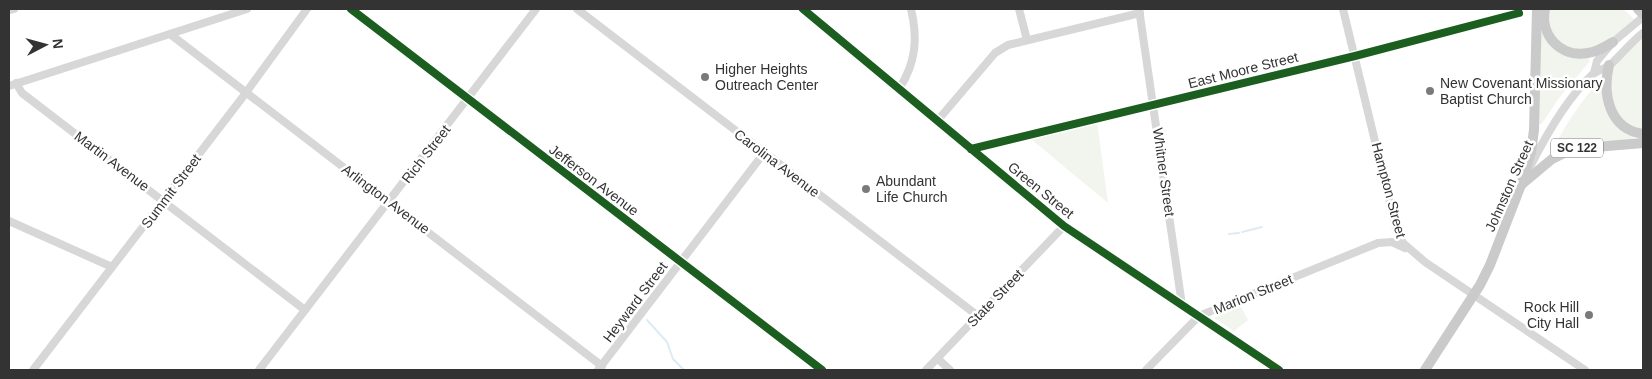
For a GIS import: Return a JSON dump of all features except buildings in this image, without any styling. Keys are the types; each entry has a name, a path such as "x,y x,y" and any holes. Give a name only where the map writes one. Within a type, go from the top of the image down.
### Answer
{"main road":[{"name":"SC 122","path":"1521,185 1531,152 1534,130 1537,9"},
{"path":"1545,9 1544,21 1547,34 1562,49 1574,54 1583,54 1594,52 1612,42"},
{"path":"1638,9 1643,15"},
{"path":"1609,66 1606,90 1612,113 1625,128 1643,134"},
{"name":"SC 122","path":"1521,185 1552,159 1572,149 1643,143"},
{"name":"Johnston Street","path":"1425,370 1474,295 1490,265 1521,185"}],"street":[{"path":"9,10 14,9"},
{"path":"12,84 248,9"},
{"name":"Summit Street","path":"33,370 246,93 306,9"},
{"name":"Jefferson Avenue","path":"351,9 822,370"},
{"name":"Rich Street","path":"259,370 536,9"},
{"name":"Carolina Avenue","path":"577,9 978,316"},
{"name":"Green Street","path":"803,9 1064,226 1279,370"},
{"path":"899,88 907,77 915,51 916,37 911,9"},
{"path":"1019,9 1027,40"},
{"name":"Hampton Street","path":"1343,9 1400,239 1408,249 1585,370"},
{"path":"938,120 995,54 1008,45 1140,11"},
{"name":"Whitner Street","path":"1140,11 1182,305"},
{"name":"East Moore Street","path":"972,148 1355,56 1520,13"},
{"path":"1594,73 1597,61 1612,42 1643,15"},
{"name":"Johnston Street","path":"1521,185 1560,114 1594,73 1609,66 1627,46 1643,33"},
{"name":"Arlington Avenue","path":"170,34 389,201 600,368"},
{"name":"Martin Avenue","path":"12,84 305,310"},
{"name":"Heyward Street","path":"600,368 764,153"},
{"path":"9,221 112,267"},
{"name":"State Street","path":"926,370 1064,226"},
{"name":"Marion Street","path":"1146,370 1198,316 1378,243 1392,235 1396,228"},
{"path":"1378,243 1392,242 1408,249"},
{"path":"938,359 950,370"}],"shaded area":[{"path":"1549,9 1623,9 1634,19 1602,44 1587,50 1580,50 1563,44 1554,37 1550,27"},
{"path":"1543,33 1588,58 1590,61 1559,98 1541,125 1538,122 1539,34"},
{"path":"1643,39 1643,130 1625,122 1619,115 1614,107 1609,88 1613,69 1618,60"},
{"path":"1598,83 1602,84 1606,109 1619,125 1634,136 1633,140 1558,151 1554,148 1563,130 1579,106"},
{"path":"1097,122 1108,203 1031,139"},
{"path":"1241,307 1248,320 1234,331 1214,318"}],"waterway":[{"path":"1242,232 1262,227"},
{"path":"1229,234 1239,233"},
{"path":"647,320 667,342 673,359 684,370"}],"cycle path":[{"path":"351,9 822,370"},
{"path":"803,9 1064,226 1279,370"},
{"path":"971,149 1355,56 1519,13"}],"place":[{"name":"Higher Heights Outreach Center","path":"705,77"},
{"name":"New Covenant Missionary Baptist Church","path":"1430,91"},
{"name":"Abundant Life Church","path":"866,189"},
{"name":"Rock Hill City Hall","path":"1589,315"}]}
